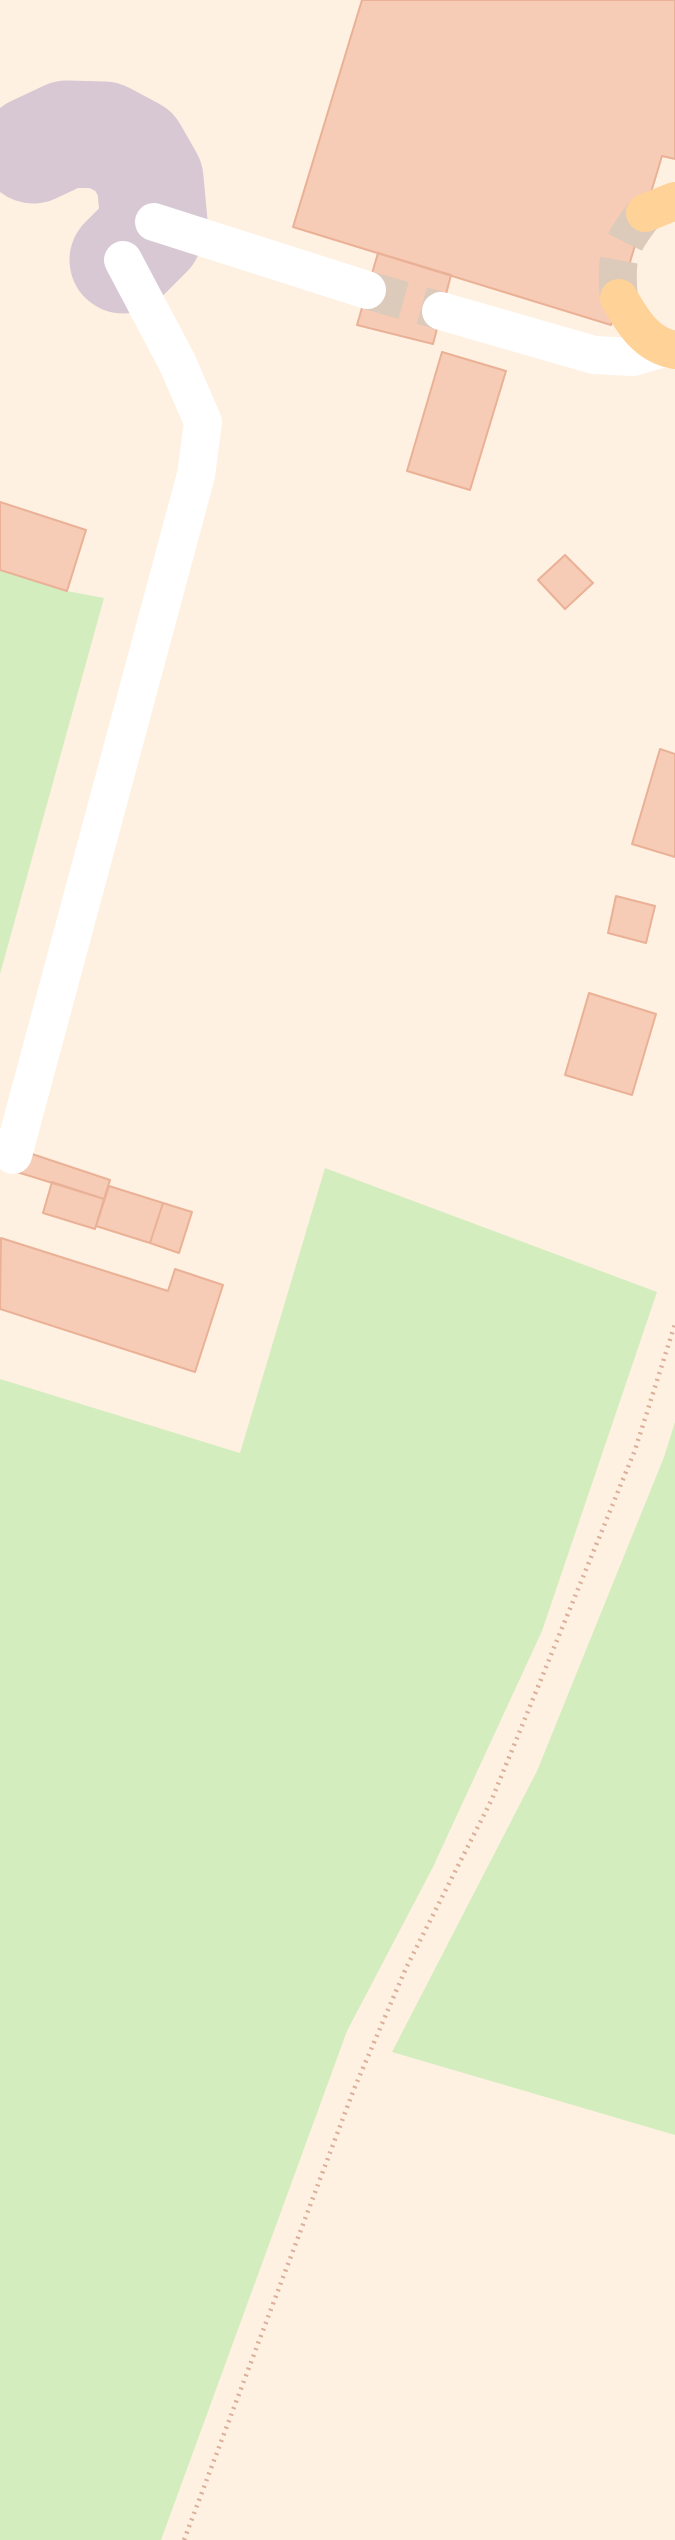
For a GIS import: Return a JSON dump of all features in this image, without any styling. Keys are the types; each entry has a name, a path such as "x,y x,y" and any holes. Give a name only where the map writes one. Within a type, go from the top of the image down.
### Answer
{"main road":[{"path":"619,298 636,328 670,349"}],"lane":[{"path":"154,222 367,290"},
{"path":"13,1155 196,475 203,422 178,364 123,260"},
{"path":"441,311 594,355 633,357 670,349"}],"path":[{"path":"184,2540 354,2089 406,1968 502,1773 635,1450 675,1324"}],"green space":[{"path":"0,570 67,591 104,598 0,974"},
{"path":"325,1168 657,1292 542,1631 433,1867 347,2031 161,2540 0,2540 0,1379 240,1453"},
{"path":"675,1422 675,2135 392,2052 537,1771 664,1457"}],"building":[{"path":"362,0 675,0 675,159 662,156 611,325 293,227"},
{"path":"378,253 451,275 433,344 357,325"},
{"path":"442,352 506,371 470,490 407,471"},
{"path":"0,502 86,530 67,591 0,570"},
{"path":"565,555 593,583 565,609 538,580"},
{"path":"660,749 675,754 675,857 632,844"},
{"path":"616,896 655,906 646,943 608,933"},
{"path":"589,993 656,1014 632,1095 565,1075"},
{"path":"23,1151 110,1180 104,1199 17,1172"},
{"path":"52,1182 104,1199 95,1229 43,1213"},
{"path":"109,1186 163,1203 150,1243 96,1226"},
{"path":"163,1203 192,1212 179,1253 150,1243"},
{"path":"1,1238 168,1291 175,1269 223,1285 195,1372 0,1309"}],"taxiway":[{"path":"33,150 67,134 104,135 134,151 150,179 154,222 149,234 123,260"}],"tunnel":[{"path":"619,298 618,272 621,253 629,234 645,213"},
{"path":"367,290 441,311"}]}
